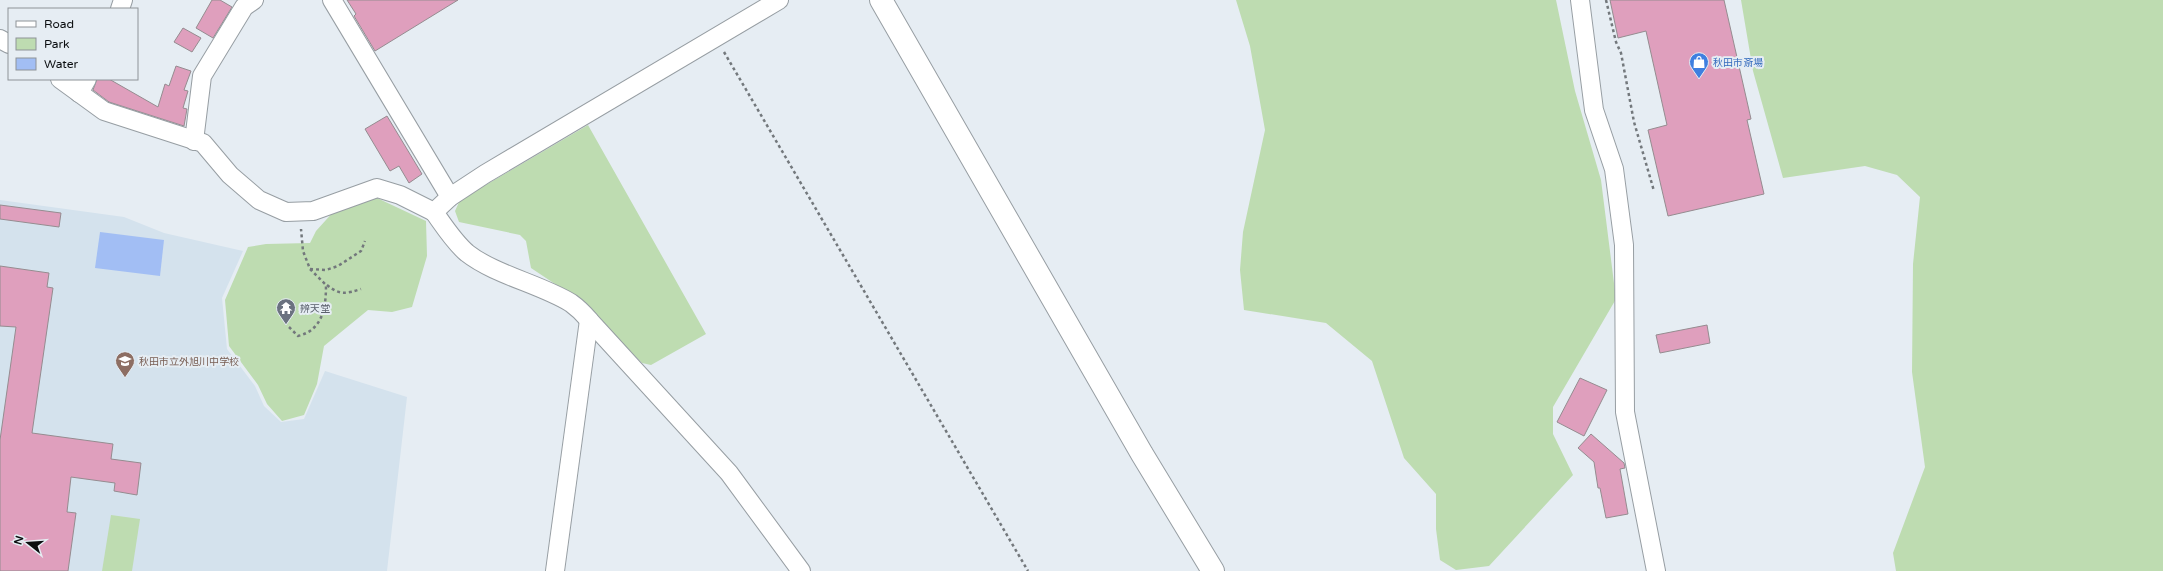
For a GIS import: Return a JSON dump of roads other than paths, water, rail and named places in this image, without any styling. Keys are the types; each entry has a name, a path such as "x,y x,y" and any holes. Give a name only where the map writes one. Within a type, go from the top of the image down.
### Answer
{"street":[{"path":"194,140 202,76 244,7 254,0"},
{"path":"332,0 450,197"},
{"path":"434,212 450,197 485,174 779,0"},
{"path":"881,0 1142,454 1213,571"},
{"path":"1580,0 1594,110 1614,169 1624,245 1625,412 1656,571"},
{"path":"63,80 83,86 104,112 203,143 230,175 259,200 286,212 313,211 377,188 400,196 434,212 452,237 467,253 496,269 552,293 573,304 729,474 801,571"},
{"path":"555,571 589,320"}],"water":[{"path":"100,232 164,240 160,276 95,268"}],"place":[{"name":"秋田市斎場","path":"1699,79"},
{"name":"辨天堂","path":"286,325"},
{"name":"秋田市立外旭川中学校","path":"125,378"}]}
